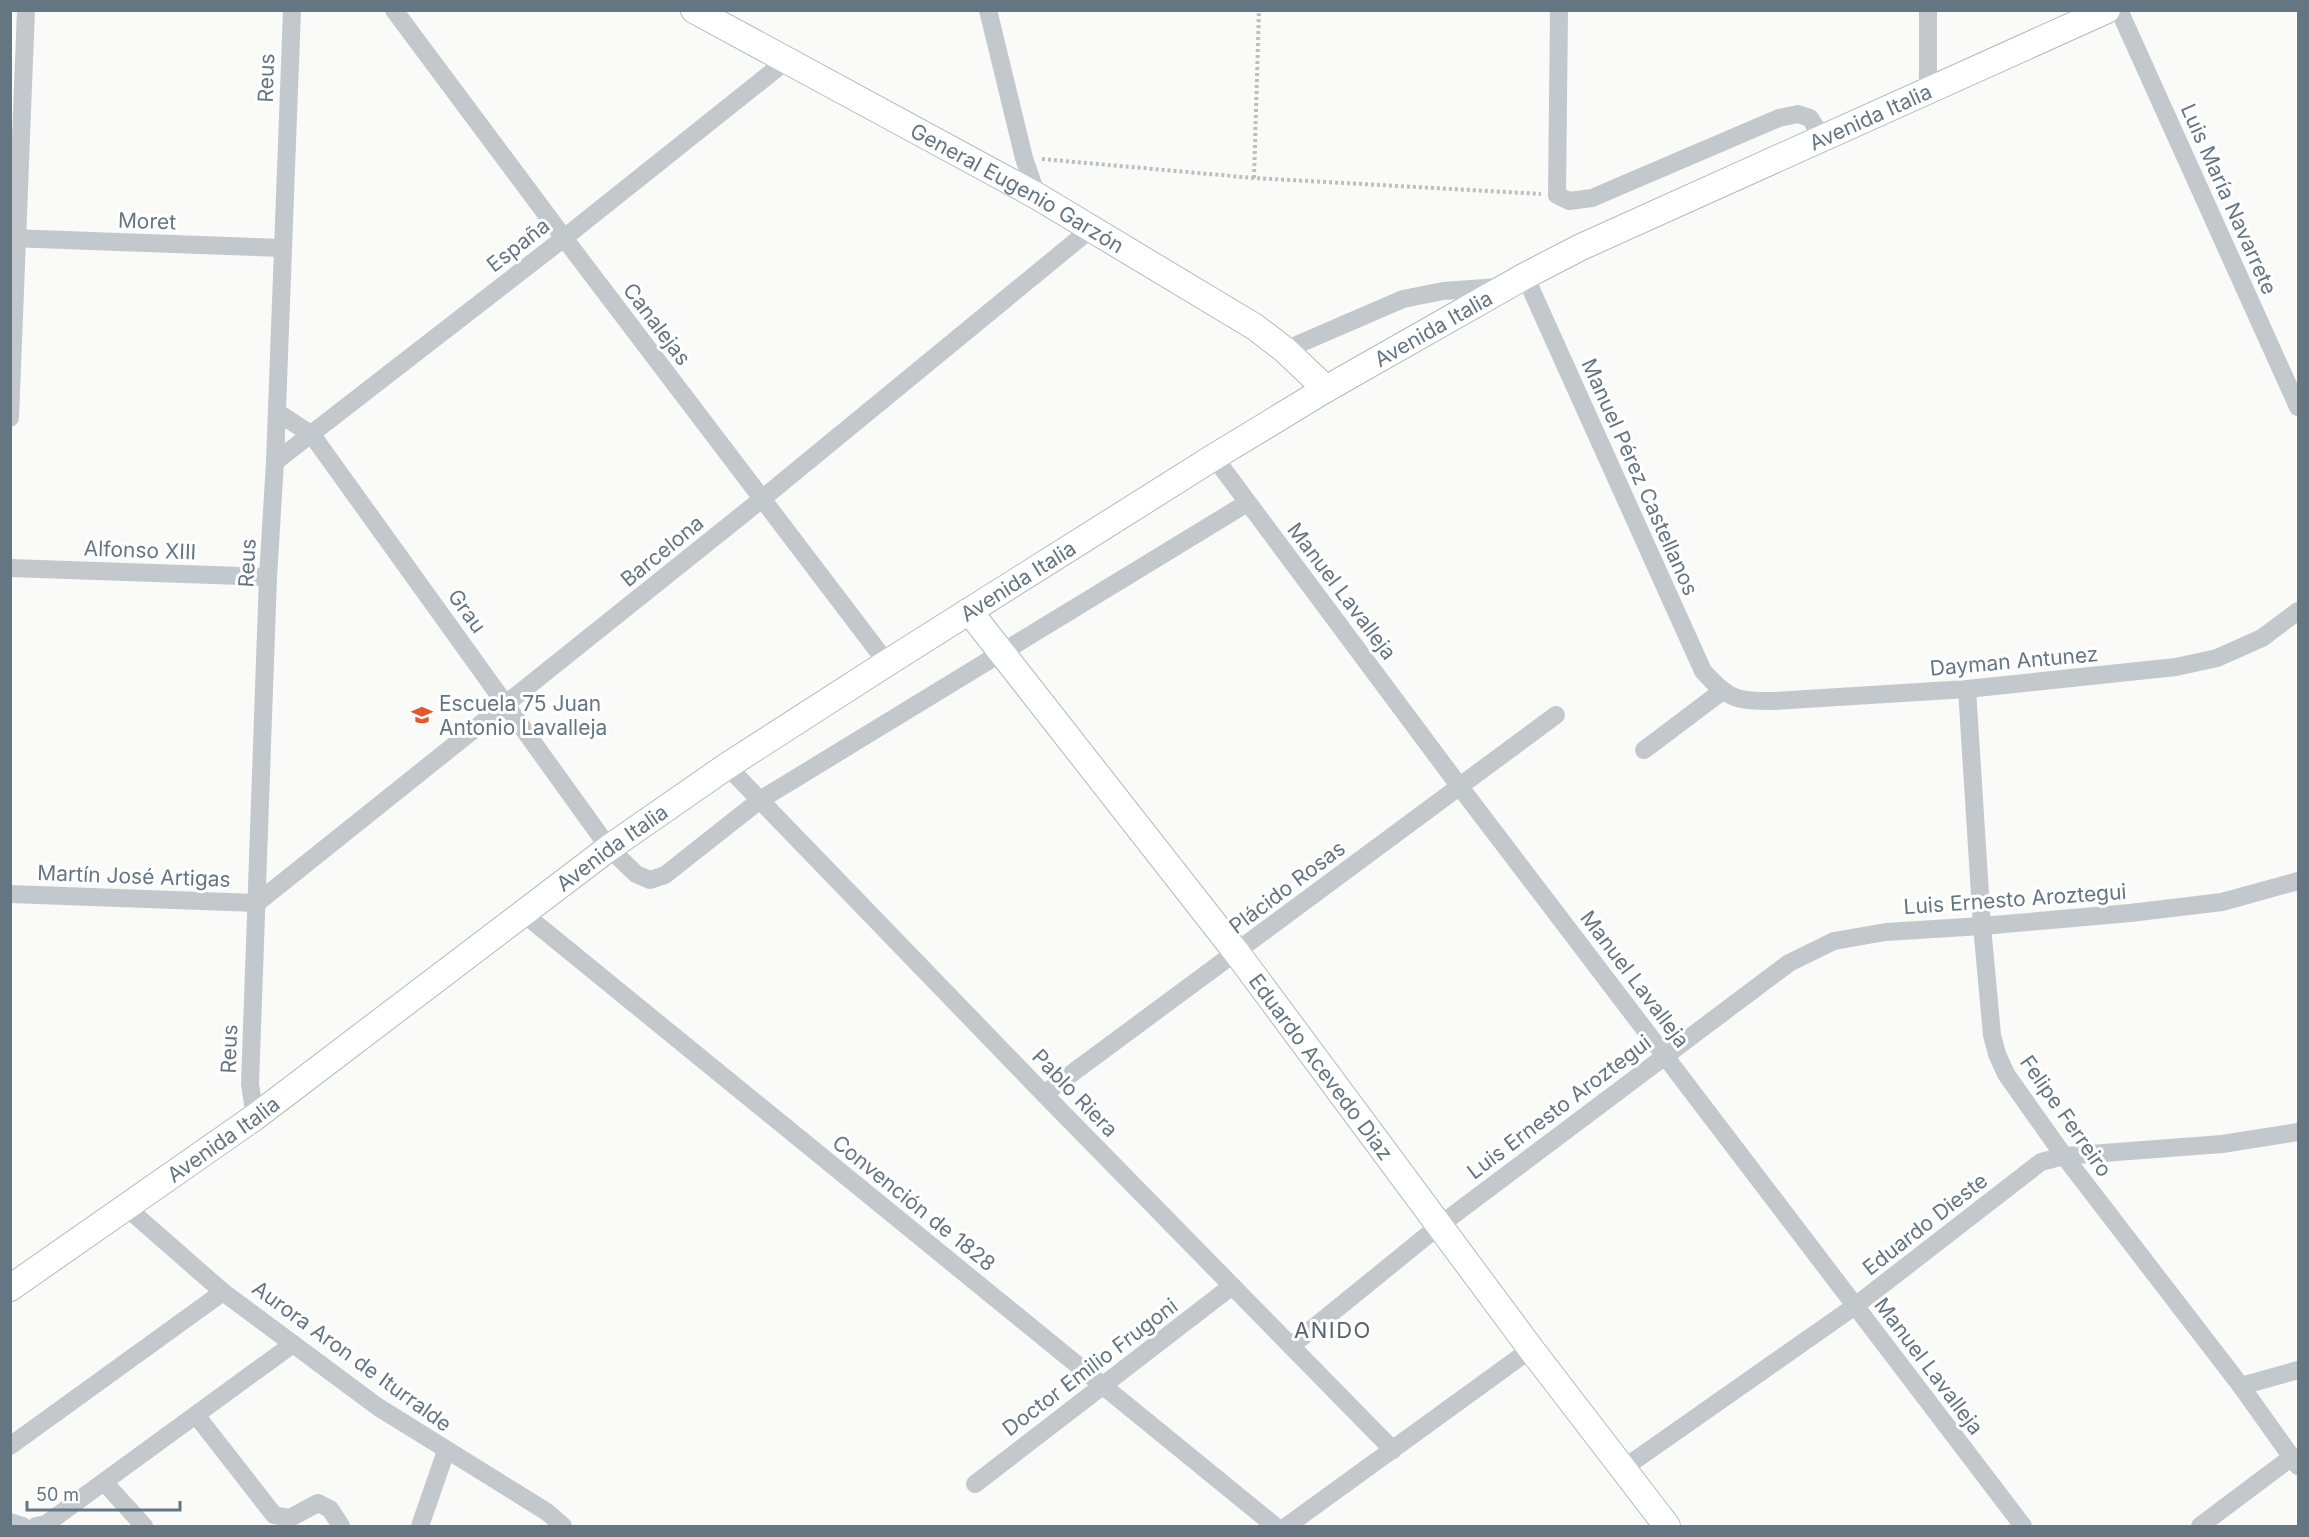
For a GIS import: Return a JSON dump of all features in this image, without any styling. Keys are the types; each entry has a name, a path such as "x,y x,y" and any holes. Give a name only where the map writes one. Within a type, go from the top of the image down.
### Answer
{"street":[{"path":"10,418 14,238 26,10"},
{"name":"Reus","path":"255,1117 250,1084 292,10"},
{"name":"Canalejas","path":"394,10 887,663"},
{"name":"General Eugenio Garzón","path":"694,10 1037,195 1255,327 1285,350 1326,389"},
{"path":"988,10 1024,158 1037,195"},
{"path":"1559,10 1557,195 1569,201 1592,198 1779,117 1798,114 1810,118 1822,137"},
{"path":"1928,10 1928,90"},
{"name":"Avenida Italia","path":"10,1288 255,1117 609,848 727,766 1214,457 1326,389 1516,281 1581,247 2107,10"},
{"name":"Luis María Navarrete","path":"2119,10 2298,407"},
{"name":"España","path":"275,462 564,238 786,61"},
{"name":"Barcelona","path":"257,903 762,499 1092,228"},
{"name":"Moret","path":"14,238 282,248"},
{"path":"1285,350 1403,299 1516,281"},
{"name":"Manuel Pérez Castellanos","path":"1516,281 1703,670 1721,692"},
{"name":"Grau","path":"277,412 312,435 609,848 636,874 650,880 665,875 760,800"},
{"name":"Manuel Lavalleja","path":"1214,457 1461,787 2023,1527"},
{"path":"760,800 1247,503"},
{"name":"Alfonso XIII","path":"10,568 268,578"},
{"name":"Eduardo Acevedo Diaz","path":"969,611 1237,953 1531,1349 1667,1527"},
{"name":"Dayman Antunez","path":"1721,692 1746,701 1775,701 1968,689 2176,667 2217,658 2262,638 2298,611"},
{"name":"Felipe Ferreiro","path":"1968,689 1982,926 1992,1035 1997,1054 2006,1074 2064,1156 2241,1386 2295,1461"},
{"path":"1644,750 1721,692"},
{"name":"Plácido Rosas","path":"1044,1094 1556,715"},
{"name":"Pablo Riera","path":"727,766 1393,1450"},
{"name":"Luis Ernesto Aroztegui","path":"1291,1346 1440,1225 1789,963 1834,941 1886,932 2130,914 2222,902 2298,881"},
{"name":"Martín José Artigas","path":"10,894 257,903"},
{"name":"Convención de 1828","path":"524,914 1275,1527"},
{"name":"Eduardo Dieste","path":"1624,1468 1856,1306 2041,1162 2064,1156 2222,1144 2298,1132"},
{"name":"Aurora Aron de Iturralde","path":"126,1207 223,1292 378,1407 547,1512 563,1527"},
{"name":"Doctor Emilio Frugoni","path":"975,1484 1232,1286"},
{"path":"10,1446 223,1292"},
{"path":"36,1527 46,1524 294,1344"},
{"path":"1287,1527 1531,1349"},
{"path":"2241,1386 2298,1370"},
{"path":"196,1415 274,1515 290,1518 318,1503 330,1509 341,1527"},
{"path":"420,1527 446,1451"},
{"path":"2200,1527 2295,1461"},
{"path":"104,1482 144,1527"},
{"path":"10,1522 23,1527"}],"path":[{"path":"1254,178 1259,10"},
{"path":"1024,158 1254,178 1557,195"}],"place":[{"name":"Escuela 75 Juan Antonio Lavalleja","path":"422,715"}],"district":[{"name":"ANIDO","path":"1333,1330"}]}
